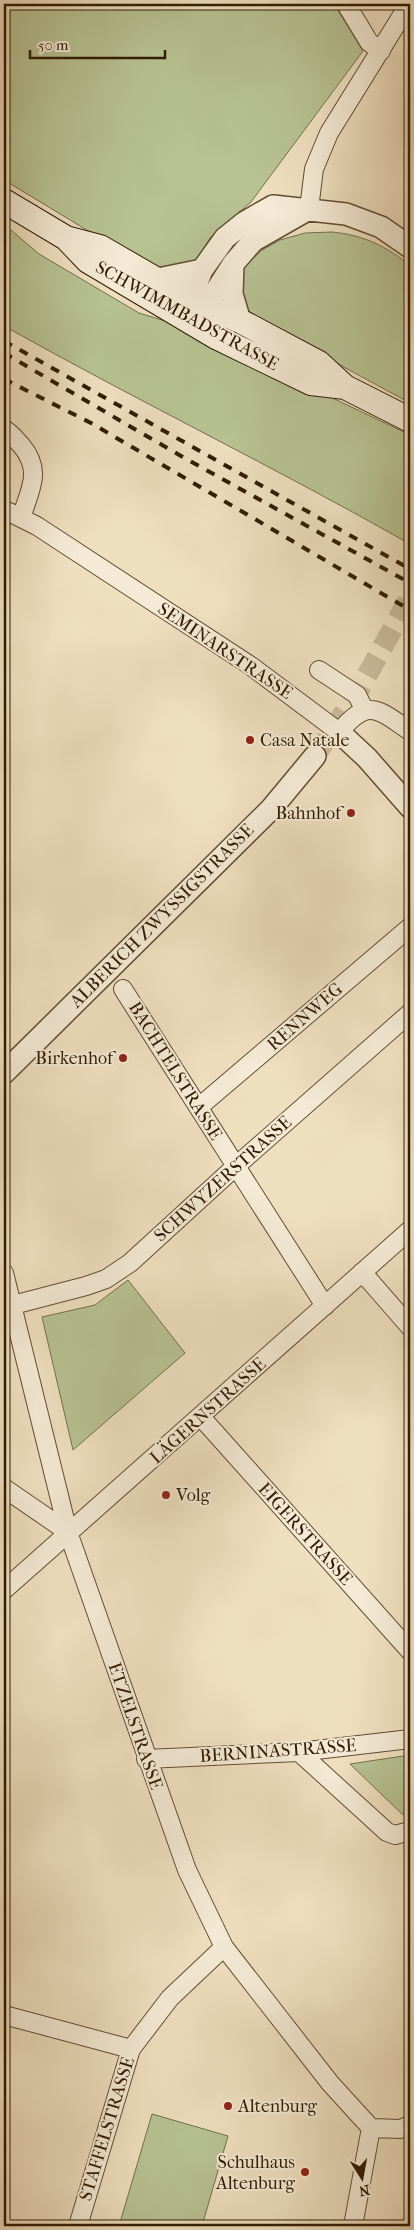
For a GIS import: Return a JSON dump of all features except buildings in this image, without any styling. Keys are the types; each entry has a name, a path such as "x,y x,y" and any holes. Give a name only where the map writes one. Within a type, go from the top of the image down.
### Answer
{"main road":[{"name":"SCHWIMMBADSTRASSE","path":"4,201 66,238 88,261 192,307 240,321 318,363 345,387 410,420"},
{"name":"SCHWIMMBADSTRASSE","path":"66,238 100,247 158,279 192,307 216,337 311,383 345,387"}],"street":[{"path":"346,4 369,42 381,51"},
{"path":"309,209 314,169 329,133 409,4"},
{"path":"192,307 202,270 225,238 261,211 273,206 346,214 381,227 410,247"},
{"path":"192,307 214,294 233,264 253,242 309,209"},
{"path":"233,264 232,294 240,321"},
{"path":"158,279 202,270"},
{"path":"4,429 10,432 28,455 34,471 33,482 21,518"},
{"name":"SEMINARSTRASSE","path":"4,512 21,518 251,666 339,732 367,758 410,807"},
{"path":"319,670 357,695 364,710"},
{"path":"339,732 350,719 364,710 378,711 410,731"},
{"name":"ALBERICH ZWYSSIGSTRASSE","path":"4,1073 271,808 315,756"},
{"name":"RENNWEG","path":"199,1107 410,927"},
{"name":"BACHTELSTRASSE","path":"123,989 325,1306"},
{"name":"SCHWYZERSTRASSE","path":"13,1305 106,1279 130,1263 235,1166 410,1013"},
{"name":"LÄGERNSTRASSE","path":"4,1590 410,1230"},
{"path":"362,1272 410,1327"},
{"name":"ETZELSTRASSE","path":"4,1274 68,1532 146,1759 187,1870 224,1947 330,2083 371,2128"},
{"name":"EIGERSTRASSE","path":"201,1417 410,1651"},
{"path":"4,1488 68,1532"},
{"name":"BERNINASTRASSE","path":"146,1759 299,1752 410,1739"},
{"path":"299,1752 387,1832 395,1835 410,1831"},
{"name":"STAFFELSTRASSE","path":"78,2226 131,2049 170,1998 224,1947"},
{"path":"4,2015 131,2049"},
{"path":"353,2226 371,2128 400,2129 410,2125"}],"green space":[{"path":"4,4 334,4 363,51 251,202 210,238 181,287 4,180"},
{"path":"4,224 39,254 139,313 182,326 410,435 410,544 309,488 4,326"},
{"path":"332,232 354,236 374,243 410,266 410,403 259,321 244,307 239,278 247,264 262,250 280,240 305,233"},
{"path":"128,1280 185,1353 73,1450 42,1317 95,1305"},
{"path":"410,1755 410,1810 403,1815 350,1764"},
{"path":"152,2114 228,2136 202,2226 119,2226"}],"tunnel":[{"path":"315,756 358,692 410,597"}],"railway":[{"path":"4,341 410,569"},
{"path":"4,353 181,456 410,583"},
{"path":"4,379 91,423 410,610"}],"place":[{"name":"Casa Natale","path":"250,740"},
{"name":"Bahnhof","path":"351,813"},
{"name":"Birkenhof","path":"123,1058"},
{"name":"Volg","path":"166,1495"},
{"name":"Altenburg","path":"228,2106"},
{"name":"Schulhaus Altenburg","path":"305,2172"}]}
